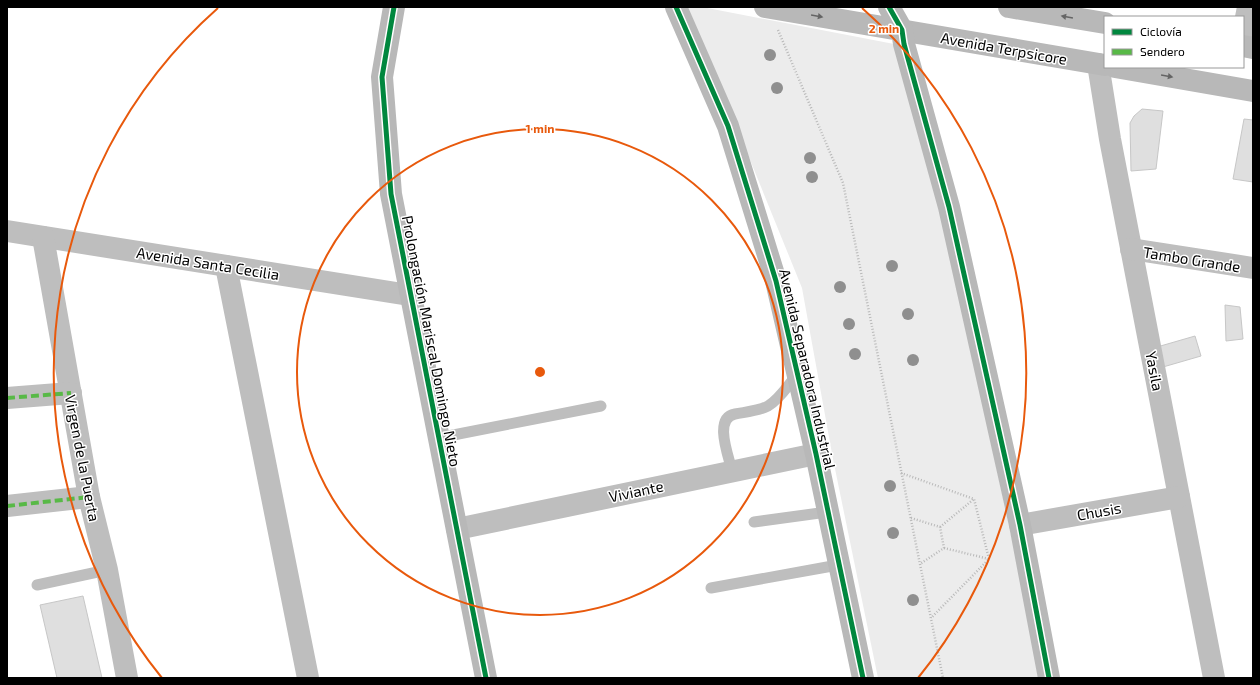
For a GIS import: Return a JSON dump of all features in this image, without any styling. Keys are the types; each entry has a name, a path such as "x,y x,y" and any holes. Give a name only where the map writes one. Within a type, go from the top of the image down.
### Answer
{"main road":[{"name":"Prolongación Mariscal Domingo Nieto","path":"394,7 382,77 391,194 409,295 486,678"},
{"name":"Avenida Separadora Industrial","path":"676,7 728,126 776,281 816,454 862,678"},
{"name":"Avenida Terpsicore","path":"767,7 1104,65"},
{"path":"889,7 902,30 904,44 950,207 1020,525 1049,678"},
{"path":"1009,7 1104,23"},
{"name":"Avenida Terpsicore","path":"1123,68 1253,91"}],"street":[{"path":"1244,28 1248,7"},
{"name":"Yasila","path":"1106,68 1110,139 1214,678"},
{"name":"Avenida Santa Cecilia","path":"7,231 409,295"},
{"name":"Virgen de la Puerta","path":"43,237 89,497 107,570 127,678"},
{"name":"Tambo Grande","path":"1131,249 1253,268"},
{"path":"226,266 308,678"},
{"path":"7,398 71,393"},
{"name":"Viviante","path":"457,529 816,454"},
{"path":"7,506 89,497"},
{"name":"Chusis","path":"1020,525 1179,498"}],"lane":[{"path":"732,471 723,430 725,421 732,414 767,407 797,374"},
{"path":"438,438 601,406"},
{"path":"754,522 827,512"},
{"path":"710,588 838,565"},
{"path":"37,585 107,570"}],"path":[{"path":"767,7 843,183 942,678"},
{"path":"901,473 974,499"},
{"path":"940,526 974,499"},
{"path":"974,499 989,559"},
{"path":"910,518 940,526"},
{"path":"940,526 944,548"},
{"path":"920,564 944,548 989,559"},
{"path":"931,618 989,559"}],"shaded area":[{"path":"688,7 702,7 894,44 940,208 1042,678 878,678 833,459 802,288"}],"building":[{"path":"1142,109 1163,111 1156,169 1131,171 1130,123 1134,116"},
{"path":"1244,119 1253,120 1253,182 1233,179"},
{"path":"1225,305 1240,307 1243,339 1226,341"},
{"path":"1195,336 1201,356 1163,367 1157,347"},
{"path":"83,596 102,678 57,678 40,605"}],"marked path":[{"path":"7,398 71,393"},
{"path":"7,506 89,497"}],"cycle path":[{"path":"394,7 382,77 391,194 486,678"},
{"path":"676,7 728,126 776,281 816,454 863,678"},
{"path":"889,7 902,30 904,44 949,207 1020,525 1049,678"}]}
